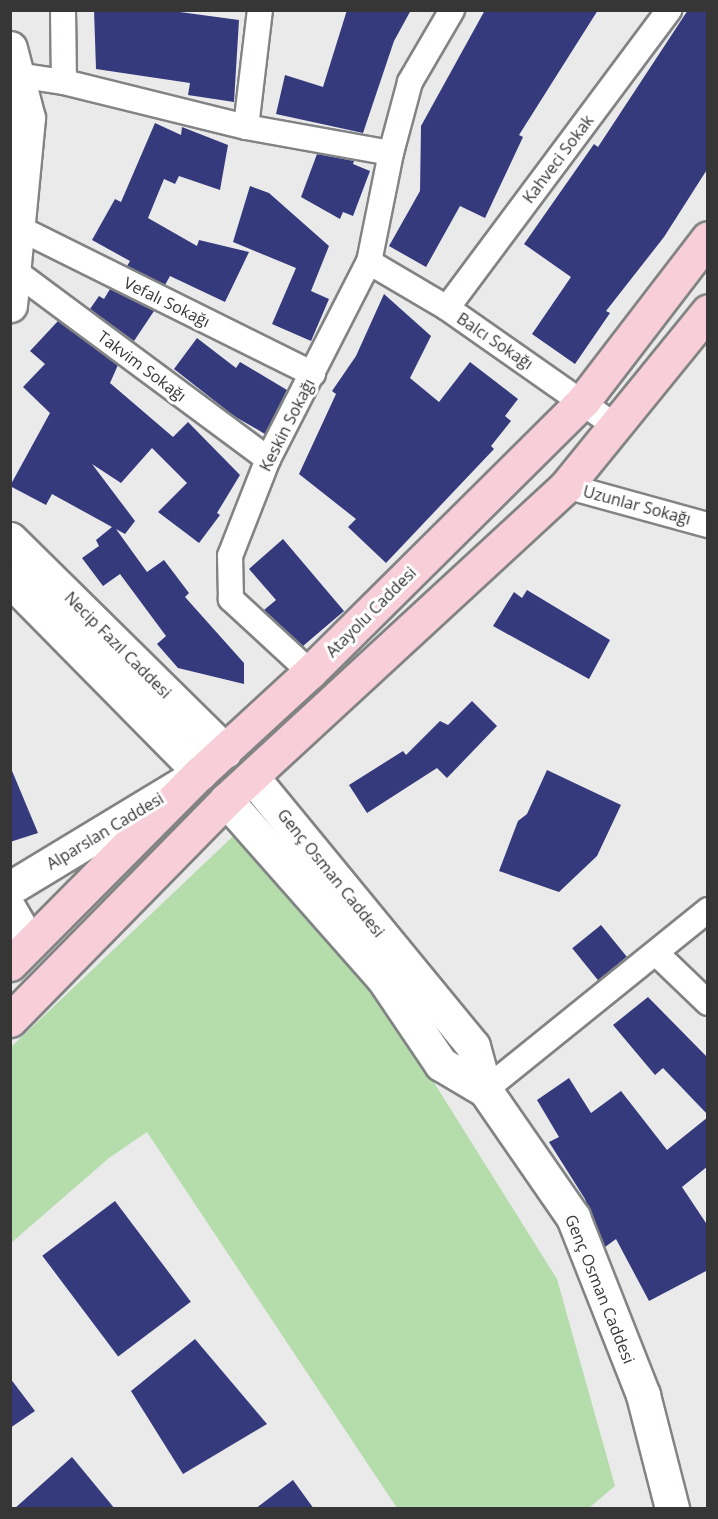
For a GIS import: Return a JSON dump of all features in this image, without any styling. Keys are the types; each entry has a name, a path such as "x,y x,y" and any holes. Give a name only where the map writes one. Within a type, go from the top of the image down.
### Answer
{"main road":[{"name":"Atayolu Caddesi","path":"20,954 200,773 310,672 583,401 708,238"},
{"path":"10,1020 226,800 566,486 617,427 708,311"},
{"path":"225,751 252,777"},
{"path":"200,773 226,800"}],"street":[{"path":"63,10 64,82"},
{"path":"246,127 260,10"},
{"name":"Keskin Sokağı","path":"310,672 231,599 230,556 268,459 314,374 369,262 391,153 410,82 452,10"},
{"name":"Kahveci Sokak","path":"447,308 669,10"},
{"path":"13,66 64,82 246,127 391,153"},
{"path":"10,305 21,229 28,117 13,66"},
{"name":"Vefalı Sokağı","path":"21,229 314,374"},
{"name":"Balcı Sokağı","path":"369,262 447,308 583,401 617,427"},
{"name":"Takvim Sokağı","path":"16,272 268,459"},
{"name":"Uzunlar Sokağı","path":"566,486 708,525"},
{"name":"Necip Fazıl Caddesi","path":"10,539 225,751"},
{"name":"Necip Fazıl Caddesi","path":"10,580 200,773"},
{"name":"Alparslan Caddesi","path":"10,888 200,773"},
{"name":"Genç Osman Caddesi","path":"252,777 473,1046 485,1090 573,1218 643,1395 672,1509"},
{"name":"Genç Osman Caddesi","path":"226,800 383,978 441,1064 485,1090"},
{"path":"10,910 20,954"},
{"path":"485,1090 708,910"},
{"path":"656,953 708,1004"}],"green space":[{"path":"248,822 408,1041 557,1279 615,1486 589,1508 397,1508 147,1132 109,1158 11,1243 11,1047"}],"building":[{"path":"94,10 165,10 239,20 234,102 188,95 190,83 96,69"},
{"path":"347,10 411,10 394,41 363,133 276,114 285,75 323,87"},
{"path":"485,10 598,10 519,135 523,137 485,218 460,206 426,267 389,246 420,191 421,126"},
{"path":"688,10 708,10 708,168 664,237 606,311 610,313 575,364 532,334 571,277 524,244 594,144 598,147"},
{"path":"155,123 181,135 182,127 228,145 220,190 179,176 175,184 164,179 148,218 197,246 199,240 249,252 225,302 170,276 165,285 127,266 130,261 92,240 115,199 121,202"},
{"path":"317,154 354,161 353,164 370,171 353,216 343,212 340,219 301,197"},
{"path":"250,186 269,193 329,246 311,291 329,299 311,341 272,324 296,268 233,242"},
{"path":"110,289 154,311 134,341 90,309 99,296 104,299"},
{"path":"384,294 431,336 410,378 439,402 470,362 518,399 505,416 511,421 491,446 494,449 386,563 348,527 356,519 299,474 336,394 332,391 356,356"},
{"path":"58,321 118,365 110,383 173,437 188,422 240,475 217,513 220,515 199,543 158,512 187,483 152,448 121,483 92,464 135,521 125,534 116,529 147,572 164,560 189,593 185,597 244,663 244,684 178,668 157,644 166,636 120,574 103,586 82,558 99,546 96,540 112,527 52,494 46,505 10,486 50,413 23,387 45,364 30,351"},
{"path":"197,338 236,368 240,362 287,390 265,434 234,416 174,369"},
{"path":"283,539 344,611 303,646 264,610 276,600 249,569"},
{"path":"527,590 610,640 589,679 493,626 514,592 522,598"},
{"path":"472,701 497,726 447,778 437,768 367,813 349,785 403,751 406,755 440,721 448,725"},
{"path":"10,766 38,833 10,842"},
{"path":"547,770 621,805 597,856 559,892 499,871 518,821 527,814"},
{"path":"601,925 627,957 598,980 572,948"},
{"path":"648,997 708,1058 708,1115 663,1068 655,1075 613,1025"},
{"path":"569,1078 591,1113 621,1091 667,1150 708,1117 708,1166 682,1187 708,1226 708,1270 649,1301 616,1239 605,1247 585,1199 549,1142 559,1137 537,1100"},
{"path":"115,1201 191,1302 118,1356 42,1256"},
{"path":"195,1339 267,1424 183,1474 131,1391"},
{"path":"10,1378 35,1411 10,1428"},
{"path":"72,1457 115,1509 14,1509"},
{"path":"293,1480 314,1509 255,1509"}]}
